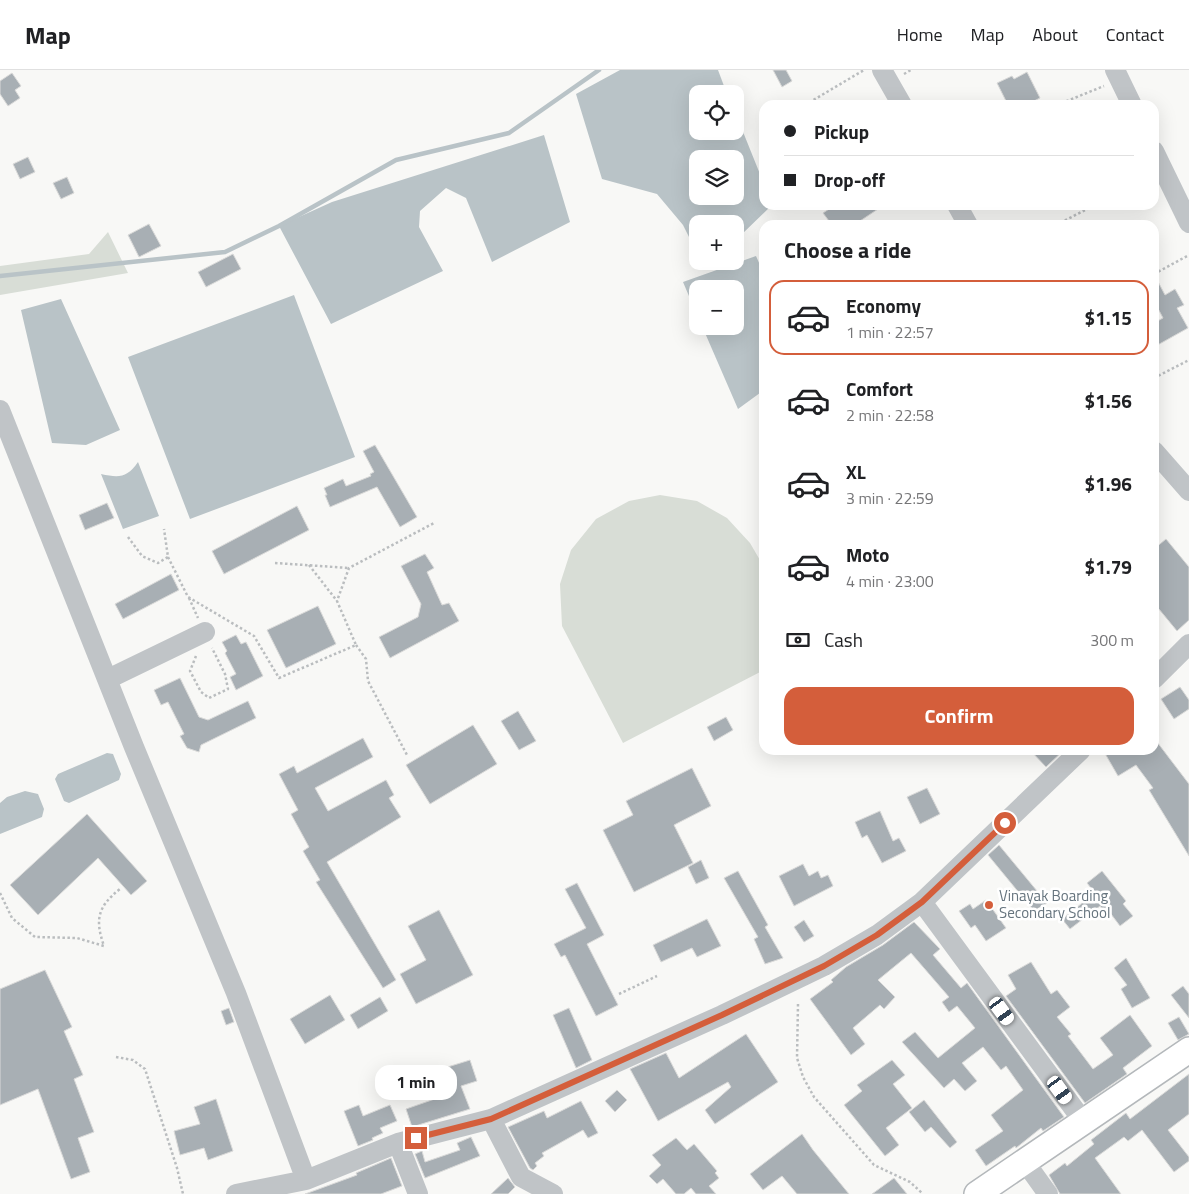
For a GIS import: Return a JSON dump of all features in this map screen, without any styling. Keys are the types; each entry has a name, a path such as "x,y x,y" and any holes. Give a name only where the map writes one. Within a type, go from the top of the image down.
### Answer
{"main road":[{"path":"977,1194 1189,1050"}],"street":[{"path":"882,70 899,100"},
{"path":"1117,75 1130,100"},
{"path":"1159,161 1189,223"},
{"path":"0,410 236,993 306,1180"},
{"path":"1159,457 1189,491"},
{"path":"108,680 205,632"},
{"path":"1159,674 1189,644"},
{"path":"236,1194 306,1180 398,1143 491,1119 722,1015 824,966 877,935 922,902 1076,755"},
{"path":"922,902 1083,1121"},
{"path":"491,1119 521,1177 553,1194"},
{"path":"398,1143 418,1194"},
{"path":"1025,1162 1048,1194"}],"path":[{"path":"813,100 864,70"},
{"path":"1067,100 1117,75"},
{"path":"1066,220 1085,210"},
{"path":"1159,271 1189,255"},
{"path":"1159,375 1189,360"},
{"path":"275,563 349,568 434,523"},
{"path":"164,529 168,557 188,597 205,632 225,674 228,689 209,698 200,692 190,671 205,632"},
{"path":"128,538 142,556 158,563 168,557"},
{"path":"309,565 337,602 356,644 366,659 368,682 407,755"},
{"path":"337,602 349,568"},
{"path":"188,597 254,636 279,678 356,644"},
{"path":"0,893 12,918 35,937 77,938 104,946 98,927 100,913 112,895 120,889"},
{"path":"619,994 657,976"},
{"path":"798,1004 797,1058 802,1077 814,1097 874,1165 910,1182 923,1194"},
{"path":"116,1057 133,1060 145,1069 177,1168 183,1194"}],"shaded area":[{"path":"620,70 718,70 724,85 689,85 689,140 744,140 744,134 759,172 759,210 767,210 744,232 744,215 689,215 689,237 683,225 657,194 602,179 576,94"},
{"path":"544,135 570,222 492,262 466,198 446,188 420,211 419,227 443,271 331,324 279,226 332,202"},
{"path":"108,232 128,273 0,295 0,266 89,254"},
{"path":"756,256 759,263 759,394 738,409 706,335 744,335 744,280 689,280 689,296 683,282 717,270 744,270 744,260"},
{"path":"294,295 355,457 190,519 128,357"},
{"path":"61,299 120,430 86,445 52,443 21,310"},
{"path":"138,462 159,516 123,529 101,474 122,476 130,471"},
{"path":"660,495 697,501 727,518 750,543 759,558 759,673 623,743 562,626 560,584 571,550 596,519 629,501"},
{"path":"107,753 113,754 121,774 119,780 69,803 64,801 55,779 58,774"},
{"path":"25,791 38,794 44,809 42,817 0,834 0,803 7,797"}],"building":[{"path":"773,70 786,70 792,81 782,87"},
{"path":"1027,72 1040,98 1036,100 1006,100 997,83 1012,76 1014,79"},
{"path":"12,73 21,86 15,90 20,98 8,106 0,94 0,81"},
{"path":"28,157 35,172 20,179 13,164"},
{"path":"67,177 74,193 61,199 53,183"},
{"path":"828,210 876,210 862,220 828,220 823,213"},
{"path":"149,224 161,246 139,257 128,235"},
{"path":"233,254 241,269 206,287 198,272"},
{"path":"1159,284 1165,295 1175,289 1184,305 1177,308 1188,328 1159,344 1159,320 1163,318 1159,310"},
{"path":"375,445 417,517 400,527 377,487 330,507 325,495 327,495 324,488 343,479 346,486 371,476 370,474 374,472 363,451"},
{"path":"107,503 114,518 85,530 79,515"},
{"path":"297,506 309,530 224,574 212,551"},
{"path":"1166,539 1189,567 1189,620 1177,631 1159,609 1159,545"},
{"path":"425,554 434,568 427,572 442,605 449,603 459,621 390,658 379,637 418,617 421,604 401,566"},
{"path":"171,574 179,590 123,619 115,604"},
{"path":"318,606 336,644 286,668 267,630"},
{"path":"236,635 241,644 246,642 263,676 236,690 230,677 236,674 225,653 227,651 222,642"},
{"path":"180,678 199,717 208,720 248,701 256,718 201,745 199,752 187,748 180,736 184,734 168,702 161,705 154,690"},
{"path":"1180,687 1189,700 1189,709 1174,719 1161,699"},
{"path":"518,711 536,741 519,750 501,721"},
{"path":"726,717 733,730 714,741 707,727"},
{"path":"473,725 497,764 430,804 406,765"},
{"path":"363,738 373,757 315,788 328,811 386,780 394,795 389,798 401,817 327,862 396,980 383,988 316,882 320,880 303,851 309,847 291,814 298,810 279,774 294,766 297,773"},
{"path":"1159,745 1189,784 1189,856 1149,790 1153,788 1136,765 1118,776 1106,755 1159,755"},
{"path":"1035,755 1059,755 1046,767"},
{"path":"692,768 711,806 674,825 693,863 634,892 603,830 633,815 626,801"},
{"path":"927,788 940,814 920,824 907,797"},
{"path":"880,811 893,841 899,838 906,851 882,863 867,835 862,838 855,822"},
{"path":"87,814 147,881 131,895 98,858 38,915 10,885"},
{"path":"999,845 1047,903 1034,911 988,855"},
{"path":"701,860 709,878 696,884 688,867"},
{"path":"803,864 809,876 818,871 821,878 828,875 833,886 794,906 779,876"},
{"path":"738,871 768,925 765,927 783,958 765,964 754,939 758,937 724,878"},
{"path":"1102,871 1126,901 1123,904 1133,916 1120,926 1111,914 1108,916 1100,906 1070,929 1062,919 1095,893 1087,883"},
{"path":"577,883 604,935 587,944 618,1005 596,1016 565,955 561,957 554,944 586,928 565,889"},
{"path":"986,900 1006,928 986,941 975,925 971,928 959,911 970,904 973,909"},
{"path":"439,910 473,975 416,1004 400,974 426,960 408,926"},
{"path":"707,919 721,946 697,957 692,948 661,962 653,945"},
{"path":"804,920 814,936 804,942 794,927"},
{"path":"914,922 940,949 933,955 961,988 967,983 1064,1117 1043,1131 1041,1128 1016,1148 1015,1146 986,1166 975,1150 1003,1131 991,1115 1023,1090 1006,1066 1001,1070 983,1047 962,1063 977,1081 965,1091 954,1079 944,1088 902,1042 915,1032 938,1058 975,1028 957,1006 949,1012 942,1002 949,997 911,953 878,980 895,997 884,1009 880,1005 853,1028 865,1044 851,1055 810,999 833,982 831,980 846,967 883,945"},
{"path":"1126,958 1150,998 1132,1008 1121,989 1127,985 1114,968"},
{"path":"1031,962 1051,994 1057,990 1070,1007 1057,1017 1071,1034 1068,1036 1093,1069 1113,1055 1100,1038 1130,1015 1152,1046 1123,1068 1127,1074 1085,1103 1006,996 1016,989 1008,975"},
{"path":"45,970 72,1027 64,1031 83,1075 74,1079 94,1132 78,1138 90,1172 71,1179 38,1089 0,1105 0,989"},
{"path":"1183,986 1189,994 1189,1018 1171,995"},
{"path":"330,995 345,1020 305,1044 290,1019"},
{"path":"380,997 388,1011 358,1029 350,1015"},
{"path":"229,1008 234,1022 226,1025 221,1011"},
{"path":"569,1008 592,1060 576,1068 553,1015"},
{"path":"1179,1017 1189,1034 1178,1040 1168,1023"},
{"path":"746,1034 778,1082 715,1124 705,1110 731,1087 728,1082 658,1121 630,1069 666,1053 679,1078"},
{"path":"470,1060 477,1081 461,1086 470,1109 412,1127 406,1109 446,1095 438,1070"},
{"path":"892,1060 905,1075 893,1084 912,1108 886,1128 899,1145 885,1156 844,1105 862,1091 857,1085"},
{"path":"1189,1074 1189,1114 1168,1130 1189,1157 1189,1161 1174,1172 1142,1130 1128,1141 1124,1137 1095,1158 1121,1194 1060,1194 1049,1175 1065,1163 1067,1166 1094,1144 1091,1140 1126,1113 1130,1119"},
{"path":"617,1090 627,1100 615,1112 605,1101"},
{"path":"216,1099 233,1151 208,1160 204,1148 180,1155 174,1131 200,1124 194,1107"},
{"path":"924,1100 957,1142 950,1148 931,1127 925,1132 909,1112"},
{"path":"581,1101 598,1133 588,1138 583,1130 542,1153 544,1156 535,1163 537,1166 533,1170 530,1168 508,1127 544,1111 547,1118"},
{"path":"359,1105 363,1116 390,1105 397,1121 380,1128 383,1133 372,1138 373,1140 358,1146 344,1111"},
{"path":"802,1134 849,1194 797,1194 782,1176 763,1190 750,1174"},
{"path":"471,1137 480,1156 425,1178 415,1154 422,1151 425,1162 460,1150 457,1143"},
{"path":"676,1138 687,1150 694,1144 717,1171 715,1173 719,1178 709,1186 716,1194 696,1194 691,1188 684,1194 676,1194 663,1179 657,1184 649,1176 661,1165 652,1155"},
{"path":"391,1158 402,1186 381,1194 305,1194 357,1175 356,1173"},
{"path":"508,1178 515,1187 508,1194 491,1194"},
{"path":"894,1178 907,1194 872,1194"}],"waterway":[{"path":"0,276 225,252 279,226 396,160 509,133 599,70"}],"place":[{"name":"Vinayak Boarding Secondary School","path":"989,905"}],"route":[{"path":"416,1138 491,1119 722,1015 824,966 877,935 922,902 1005,823"}]}
